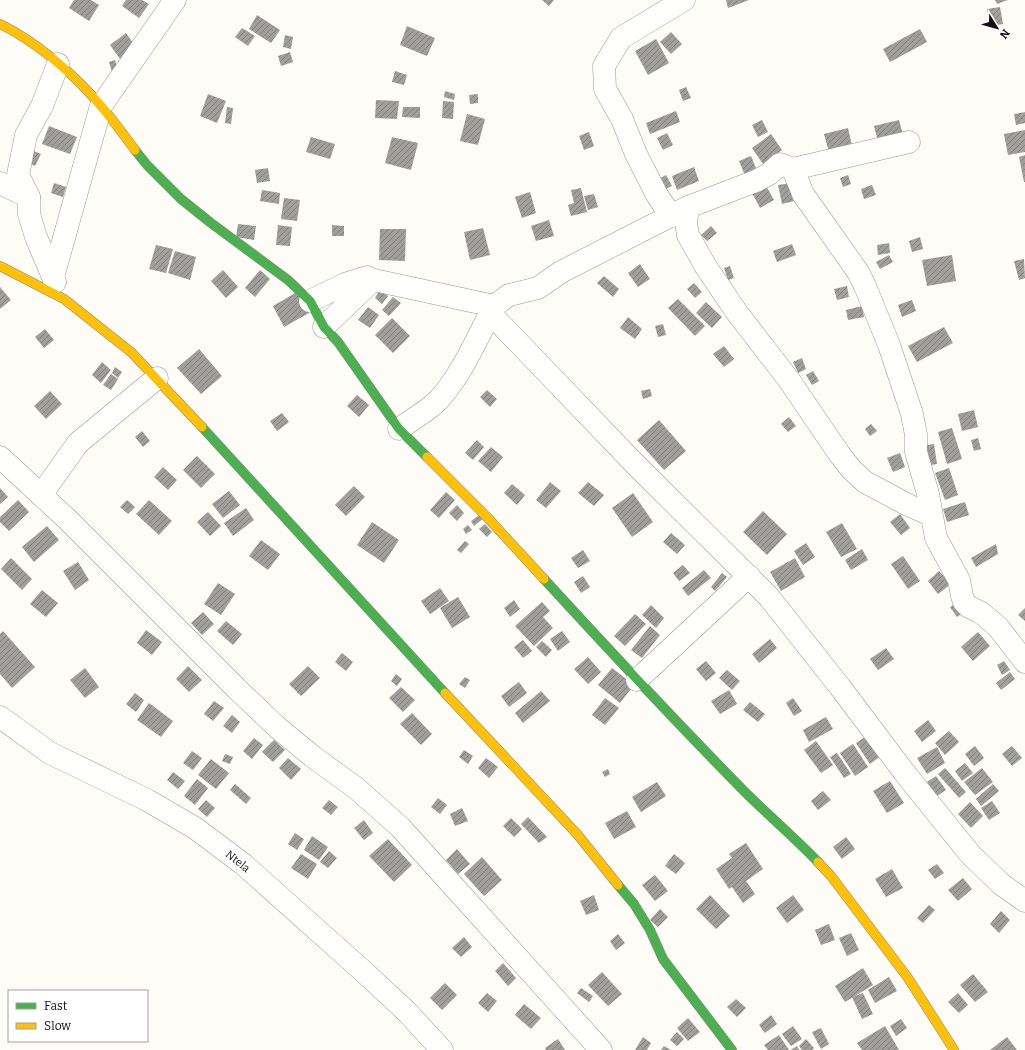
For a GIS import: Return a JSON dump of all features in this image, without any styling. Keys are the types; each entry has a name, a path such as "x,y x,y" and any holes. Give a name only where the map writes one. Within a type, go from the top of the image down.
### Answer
{"street":[{"path":"53,277 101,106 175,0"},
{"path":"684,0 621,38 604,66 605,89 622,120 636,154 657,195 679,211 686,223 688,235 698,254 738,314 789,380 840,455 852,470 865,482 931,515"},
{"path":"0,24 18,33 58,64 101,106 147,165 182,199 211,223 288,280 310,301 324,327 338,342 399,429 487,517 637,680 745,792 800,843 831,876 908,978 954,1050"},
{"path":"58,64 42,106 26,135 18,175 29,197 29,214 36,237 64,299"},
{"path":"399,429 433,406 447,391 464,363 492,310 509,295 538,288 561,272 679,211 756,181 769,174 780,164 793,170 909,142"},
{"path":"793,170 803,194 858,272 889,345 912,414 916,435 916,452 928,494 936,538 959,580 964,602 969,607 980,612 998,627 1025,662"},
{"path":"0,183 29,197"},
{"path":"0,266 64,299 131,352 156,378 402,648 577,834 634,904 650,930 663,959 732,1050"},
{"path":"310,301 345,284 367,277 492,310 634,464 749,576 768,597 840,687 904,772 970,854 1001,884 1025,901"},
{"path":"324,327 374,280"},
{"path":"41,496 78,443 156,378"},
{"path":"0,457 67,519 278,728 312,756 356,788 400,827 601,1050"},
{"path":"637,680 749,576"},
{"name":"Ntela","path":"0,717 50,753 147,800 195,828 243,864 406,1011 442,1050"}],"building":[{"path":"74,0 91,0 99,5 89,21 69,8"},
{"path":"126,0 142,0 149,4 139,18 122,6"},
{"path":"542,0 554,0 549,6"},
{"path":"726,0 749,0 728,8"},
{"path":"995,0 1008,0 997,4"},
{"path":"1000,7 1003,24 990,26 987,9"},
{"path":"257,15 280,30 271,43 249,29"},
{"path":"407,26 435,38 427,56 400,45"},
{"path":"242,28 255,36 248,46 235,37"},
{"path":"920,29 927,42 890,62 883,49"},
{"path":"671,32 682,44 671,54 660,42"},
{"path":"126,33 136,47 120,59 110,45"},
{"path":"285,35 293,37 291,49 283,47"},
{"path":"656,39 669,63 648,75 635,51"},
{"path":"290,52 293,62 281,66 278,56"},
{"path":"115,60 118,70 112,72 109,62"},
{"path":"395,71 407,75 404,85 392,82"},
{"path":"686,87 691,98 683,101 679,90"},
{"path":"445,91 455,94 454,100 444,97"},
{"path":"208,94 226,101 217,123 200,116"},
{"path":"478,94 478,103 470,104 469,95"},
{"path":"376,100 399,101 397,119 375,118"},
{"path":"443,101 454,102 453,119 442,118"},
{"path":"227,107 233,108 231,124 225,123"},
{"path":"403,107 420,107 420,118 402,117"},
{"path":"676,111 680,122 650,134 646,123"},
{"path":"1025,112 1025,123 1016,125 1014,114"},
{"path":"467,114 485,119 478,145 460,141"},
{"path":"762,120 768,132 758,137 752,125"},
{"path":"899,120 903,135 878,141 874,126"},
{"path":"49,126 77,137 70,154 42,144"},
{"path":"848,128 853,150 830,156 824,134"},
{"path":"1025,130 1025,152 1008,155 1004,134"},
{"path":"589,132 594,146 584,150 579,136"},
{"path":"667,133 673,145 663,150 657,138"},
{"path":"771,134 782,150 763,164 752,148"},
{"path":"311,137 335,144 330,159 306,152"},
{"path":"392,137 418,143 411,170 385,163"},
{"path":"29,149 41,154 35,166 24,161"},
{"path":"1025,155 1025,182 1024,182 1019,157"},
{"path":"751,156 758,173 746,178 739,161"},
{"path":"694,167 699,181 677,190 672,176"},
{"path":"268,168 270,181 257,183 255,170"},
{"path":"666,175 672,186 664,190 659,179"},
{"path":"848,175 851,184 843,187 840,178"},
{"path":"54,183 66,187 63,197 51,193"},
{"path":"791,183 794,201 782,204 778,185"},
{"path":"765,184 774,200 760,208 751,191"},
{"path":"872,185 876,195 864,199 861,189"},
{"path":"581,188 587,212 571,216 568,205 574,203 571,190"},
{"path":"262,190 280,193 279,204 260,201"},
{"path":"530,192 536,213 522,218 515,197"},
{"path":"594,194 598,207 588,210 584,196"},
{"path":"284,198 300,200 297,221 281,219"},
{"path":"549,220 554,236 536,241 531,226"},
{"path":"238,224 256,226 254,240 236,237"},
{"path":"278,225 292,227 290,246 276,245"},
{"path":"332,225 344,226 344,236 332,236"},
{"path":"711,226 717,233 707,241 701,235"},
{"path":"483,228 490,255 470,260 464,232"},
{"path":"380,229 406,229 405,261 379,260"},
{"path":"920,237 923,249 912,252 909,241"},
{"path":"889,243 890,253 878,255 877,245"},
{"path":"792,244 796,255 777,262 773,251"},
{"path":"156,245 173,249 166,273 149,269"},
{"path":"175,251 196,257 190,280 168,273"},
{"path":"889,255 893,262 880,269 876,262"},
{"path":"952,255 956,281 927,286 922,260"},
{"path":"1024,259 1025,278 1019,280 1014,261"},
{"path":"640,264 650,279 638,287 628,273"},
{"path":"730,266 734,278 728,280 724,268"},
{"path":"223,270 238,287 226,298 211,281"},
{"path":"260,270 270,279 255,297 245,288"},
{"path":"604,276 619,289 613,297 597,283"},
{"path":"694,283 702,292 695,298 687,289"},
{"path":"847,286 849,297 837,300 834,289"},
{"path":"0,287 11,300 0,309"},
{"path":"380,290 388,296 382,304 375,298"},
{"path":"297,292 309,313 284,327 273,306"},
{"path":"393,297 401,303 389,316 382,310"},
{"path":"678,299 705,326 695,336 668,308"},
{"path":"912,300 916,311 902,317 898,305"},
{"path":"706,302 722,317 712,328 696,313"},
{"path":"862,306 864,317 848,320 846,310"},
{"path":"368,307 379,315 370,328 358,320"},
{"path":"628,317 642,329 635,339 620,328"},
{"path":"392,318 410,336 393,353 375,335"},
{"path":"663,324 666,335 658,337 655,326"},
{"path":"944,327 953,343 917,362 908,346"},
{"path":"45,329 54,340 44,348 35,337"},
{"path":"724,346 734,359 724,367 713,354"},
{"path":"199,349 222,376 201,394 177,368"},
{"path":"802,358 806,369 798,373 793,362"},
{"path":"102,362 111,370 101,383 92,375"},
{"path":"115,367 122,372 118,378 112,373"},
{"path":"813,371 819,381 812,385 806,375"},
{"path":"111,374 118,379 111,390 103,385"},
{"path":"650,389 652,396 643,399 641,391"},
{"path":"487,390 497,399 490,407 480,397"},
{"path":"50,391 62,404 46,419 34,406"},
{"path":"357,395 369,405 359,417 347,406"},
{"path":"974,410 978,427 962,431 958,414"},
{"path":"282,413 289,422 277,431 270,421"},
{"path":"789,417 796,426 788,432 781,424"},
{"path":"659,420 686,451 664,470 637,440"},
{"path":"871,424 877,431 870,436 865,429"},
{"path":"952,428 962,459 947,464 938,432"},
{"path":"142,431 150,441 143,447 135,437"},
{"path":"978,438 981,449 974,451 971,440"},
{"path":"477,440 484,447 473,460 465,453"},
{"path":"934,444 937,464 924,466 921,446"},
{"path":"491,447 503,457 491,472 478,461"},
{"path":"900,453 905,467 893,472 887,458"},
{"path":"197,456 215,474 201,488 183,470"},
{"path":"163,467 177,480 168,490 154,477"},
{"path":"949,468 958,495 945,500 935,473"},
{"path":"550,482 561,491 546,508 536,500"},
{"path":"588,482 604,495 594,506 578,493"},
{"path":"512,484 525,495 517,505 504,493"},
{"path":"354,486 365,497 346,516 335,505"},
{"path":"0,488 8,497 0,504"},
{"path":"229,491 240,505 223,518 212,504"},
{"path":"446,492 455,500 439,518 430,510"},
{"path":"633,493 653,522 632,537 612,508"},
{"path":"18,500 29,512 9,531 0,522 0,517"},
{"path":"127,500 135,507 128,514 120,507"},
{"path":"149,500 172,521 159,535 136,514"},
{"path":"965,502 969,515 947,522 943,509"},
{"path":"457,505 464,513 457,521 449,513"},
{"path":"246,508 254,520 233,536 224,523"},
{"path":"763,511 787,534 767,555 743,532"},
{"path":"208,512 221,526 210,536 197,522"},
{"path":"481,514 484,518 474,526 471,521"},
{"path":"900,514 910,528 901,535 890,522"},
{"path":"372,522 399,540 384,563 357,545"},
{"path":"842,523 857,549 841,557 826,532"},
{"path":"485,524 492,532 487,537 479,529"},
{"path":"468,525 472,530 466,534 463,529"},
{"path":"47,526 59,540 34,562 22,547"},
{"path":"671,533 685,545 677,554 663,542"},
{"path":"261,540 280,554 268,570 249,556"},
{"path":"465,541 469,544 461,553 457,550"},
{"path":"806,543 815,557 803,565 794,551"},
{"path":"996,544 998,554 976,567 971,558"},
{"path":"862,549 868,560 851,570 845,560"},
{"path":"583,550 590,561 578,568 571,558"},
{"path":"903,556 920,581 908,589 891,564"},
{"path":"11,558 32,579 22,590 1,569"},
{"path":"795,558 805,577 781,591 770,572"},
{"path":"78,562 89,580 75,590 63,571"},
{"path":"683,565 690,573 679,581 673,573"},
{"path":"704,570 711,578 688,596 682,588"},
{"path":"939,571 951,584 938,594 928,581"},
{"path":"722,573 727,577 715,591 711,587"},
{"path":"583,576 590,587 581,593 574,582"},
{"path":"218,583 235,594 221,615 204,604"},
{"path":"440,588 449,601 430,614 421,601"},
{"path":"42,590 58,603 46,617 30,604"},
{"path":"458,597 470,617 452,628 440,608"},
{"path":"514,600 520,609 510,617 504,608"},
{"path":"959,601 966,611 957,617 950,607"},
{"path":"542,602 550,611 543,617 553,628 534,646 515,626"},
{"path":"651,605 664,618 656,628 642,615"},
{"path":"1025,608 1025,621 1018,615"},
{"path":"203,612 214,624 202,635 191,623"},
{"path":"635,614 646,624 625,646 614,636"},
{"path":"226,621 242,634 233,645 217,631"},
{"path":"650,626 660,635 642,658 631,650"},
{"path":"146,630 162,642 152,655 137,643"},
{"path":"3,631 35,667 12,688 0,674 0,634"},
{"path":"562,631 570,642 558,651 550,639"},
{"path":"978,632 990,646 973,661 961,647"},
{"path":"770,639 777,648 759,663 752,654"},
{"path":"523,640 532,651 523,658 514,647"},
{"path":"542,641 552,650 546,657 536,647"},
{"path":"886,648 894,659 878,670 870,659"},
{"path":"342,653 353,662 346,671 335,662"},
{"path":"588,657 601,672 588,684 574,669"},
{"path":"706,661 716,673 706,681 696,669"},
{"path":"1004,661 1010,670 1002,675 997,665"},
{"path":"188,666 202,680 189,692 176,679"},
{"path":"308,666 320,678 301,696 289,684"},
{"path":"85,668 99,687 85,698 70,680"},
{"path":"612,668 634,685 620,703 598,685"},
{"path":"727,670 740,681 732,690 719,678"},
{"path":"1010,672 1015,679 1001,690 996,683"},
{"path":"396,674 402,679 397,686 391,681"},
{"path":"465,677 470,680 465,688 459,684"},
{"path":"519,682 527,693 509,707 501,696"},
{"path":"401,687 415,700 403,712 389,698"},
{"path":"729,690 737,704 720,714 711,701"},
{"path":"541,691 550,701 523,723 515,713"},
{"path":"135,693 144,700 136,712 126,704"},
{"path":"605,698 619,708 605,725 592,715"},
{"path":"793,698 802,711 794,716 786,703"},
{"path":"214,701 224,708 213,721 204,714"},
{"path":"750,702 765,714 758,722 743,710"},
{"path":"149,703 173,721 161,737 137,720"},
{"path":"412,713 432,734 421,745 400,724"},
{"path":"232,715 240,722 232,733 223,726"},
{"path":"826,717 833,729 809,742 803,730"},
{"path":"928,720 936,731 922,742 914,731"},
{"path":"949,731 959,742 945,755 935,743"},
{"path":"868,735 881,756 870,764 856,743"},
{"path":"254,738 263,745 252,759 243,751"},
{"path":"274,740 285,750 273,762 262,752"},
{"path":"816,741 833,765 821,773 804,750"},
{"path":"853,744 868,767 855,776 840,753"},
{"path":"975,746 984,758 974,766 965,754"},
{"path":"1012,746 1022,758 1012,766 1002,754"},
{"path":"937,747 945,763 927,774 917,758"},
{"path":"464,750 473,756 468,764 459,757"},
{"path":"192,751 202,758 193,770 183,763"},
{"path":"837,753 851,774 844,778 830,757"},
{"path":"225,754 233,757 230,764 222,761"},
{"path":"288,758 301,769 291,780 279,768"},
{"path":"486,758 498,767 489,778 478,768"},
{"path":"211,759 229,773 216,789 198,775"},
{"path":"965,763 973,773 962,781 955,771"},
{"path":"945,768 966,792 959,798 938,774"},
{"path":"982,768 993,782 975,795 964,782"},
{"path":"608,769 610,774 605,777 602,772"},
{"path":"173,772 185,781 178,789 167,780"},
{"path":"936,776 946,790 937,796 927,782"},
{"path":"197,779 208,788 195,805 184,796"},
{"path":"890,781 904,803 887,813 873,791"},
{"path":"657,782 666,796 641,812 632,797"},
{"path":"235,784 251,798 246,804 230,790"},
{"path":"993,784 999,791 981,806 976,799"},
{"path":"823,791 831,800 818,810 811,801"},
{"path":"438,798 447,805 440,814 431,807"},
{"path":"206,800 215,808 207,817 198,809"},
{"path":"329,800 338,807 331,815 322,808"},
{"path":"992,801 1000,813 989,820 981,808"},
{"path":"970,802 983,816 971,828 958,814"},
{"path":"462,808 468,821 455,826 450,814"},
{"path":"627,811 636,827 614,839 605,823"},
{"path":"528,817 547,837 539,843 521,824"},
{"path":"511,818 522,829 514,837 503,826"},
{"path":"364,820 373,833 364,840 354,828"},
{"path":"295,833 304,839 297,850 288,844"},
{"path":"312,836 328,847 319,860 304,850"},
{"path":"846,837 855,849 842,859 833,847"},
{"path":"388,839 412,865 394,882 369,856"},
{"path":"746,843 763,869 746,881 755,894 743,903 732,887 729,889 716,869 732,858 729,854"},
{"path":"457,849 470,864 458,874 446,860"},
{"path":"329,851 337,858 328,868 320,862"},
{"path":"301,854 317,864 308,879 291,868"},
{"path":"674,854 685,863 676,874 665,866"},
{"path":"482,857 502,880 484,896 464,874"},
{"path":"937,864 944,873 935,879 928,870"},
{"path":"892,869 903,888 886,897 875,879"},
{"path":"655,875 668,891 655,901 642,885"},
{"path":"963,878 972,889 958,901 948,890"},
{"path":"594,895 599,910 586,915 580,901"},
{"path":"710,895 730,916 716,929 696,909"},
{"path":"793,895 804,910 787,923 776,908"},
{"path":"929,905 935,910 923,923 917,918"},
{"path":"660,909 668,917 658,927 650,920"},
{"path":"1001,911 1010,920 999,933 990,924"},
{"path":"829,924 835,940 821,945 815,930"},
{"path":"851,933 859,950 847,956 839,938"},
{"path":"618,934 625,943 616,950 610,941"},
{"path":"464,937 472,947 461,957 452,948"},
{"path":"503,963 516,978 508,986 495,971"},
{"path":"863,968 873,985 845,1002 835,986"},
{"path":"602,972 622,994 608,1006 588,985"},
{"path":"973,974 988,992 975,1002 960,985"},
{"path":"889,977 897,991 875,1003 868,990"},
{"path":"445,983 457,995 442,1010 430,998"},
{"path":"581,988 593,996 589,1002 577,993"},
{"path":"487,993 497,1001 488,1012 478,1003"},
{"path":"863,993 873,1014 862,1019 852,997"},
{"path":"958,993 968,1005 959,1013 948,1002"},
{"path":"736,999 746,1008 737,1017 727,1007"},
{"path":"524,1004 541,1018 531,1029 515,1015"},
{"path":"771,1015 777,1024 765,1033 759,1025"},
{"path":"688,1018 700,1032 688,1041 677,1028"},
{"path":"901,1019 907,1028 896,1036 890,1026"},
{"path":"793,1026 802,1039 791,1046 782,1034"},
{"path":"885,1026 899,1050 862,1050 857,1043"},
{"path":"821,1028 829,1044 821,1049 812,1032"},
{"path":"677,1032 684,1039 677,1046 670,1040"},
{"path":"779,1035 789,1050 768,1050 764,1045"},
{"path":"643,1037 651,1043 647,1050 635,1050"},
{"path":"1007,1037 1017,1050 990,1050"},
{"path":"558,1039 565,1050 546,1050 545,1048"},
{"path":"806,1039 814,1048 812,1050 802,1050 799,1046"},
{"path":"664,1046 671,1050 661,1050"},
{"path":"797,1046 799,1050 791,1050"}],"traffic: fast":[{"path":"135,150 147,165 181,199 288,280 310,301 324,327 338,342 399,429 427,457"},
{"path":"202,427 445,693"},
{"path":"544,579 643,686 719,765 753,800 818,862"},
{"path":"618,885 634,904 650,930 663,959 732,1050"}],"traffic: slow":[{"path":"0,24 28,40 67,71 91,94 135,150"},
{"path":"0,266 64,299 131,352 202,427"},
{"path":"427,457 487,517 544,579"},
{"path":"445,693 577,834 618,885"},
{"path":"818,862 831,876 908,978 954,1050"}]}
